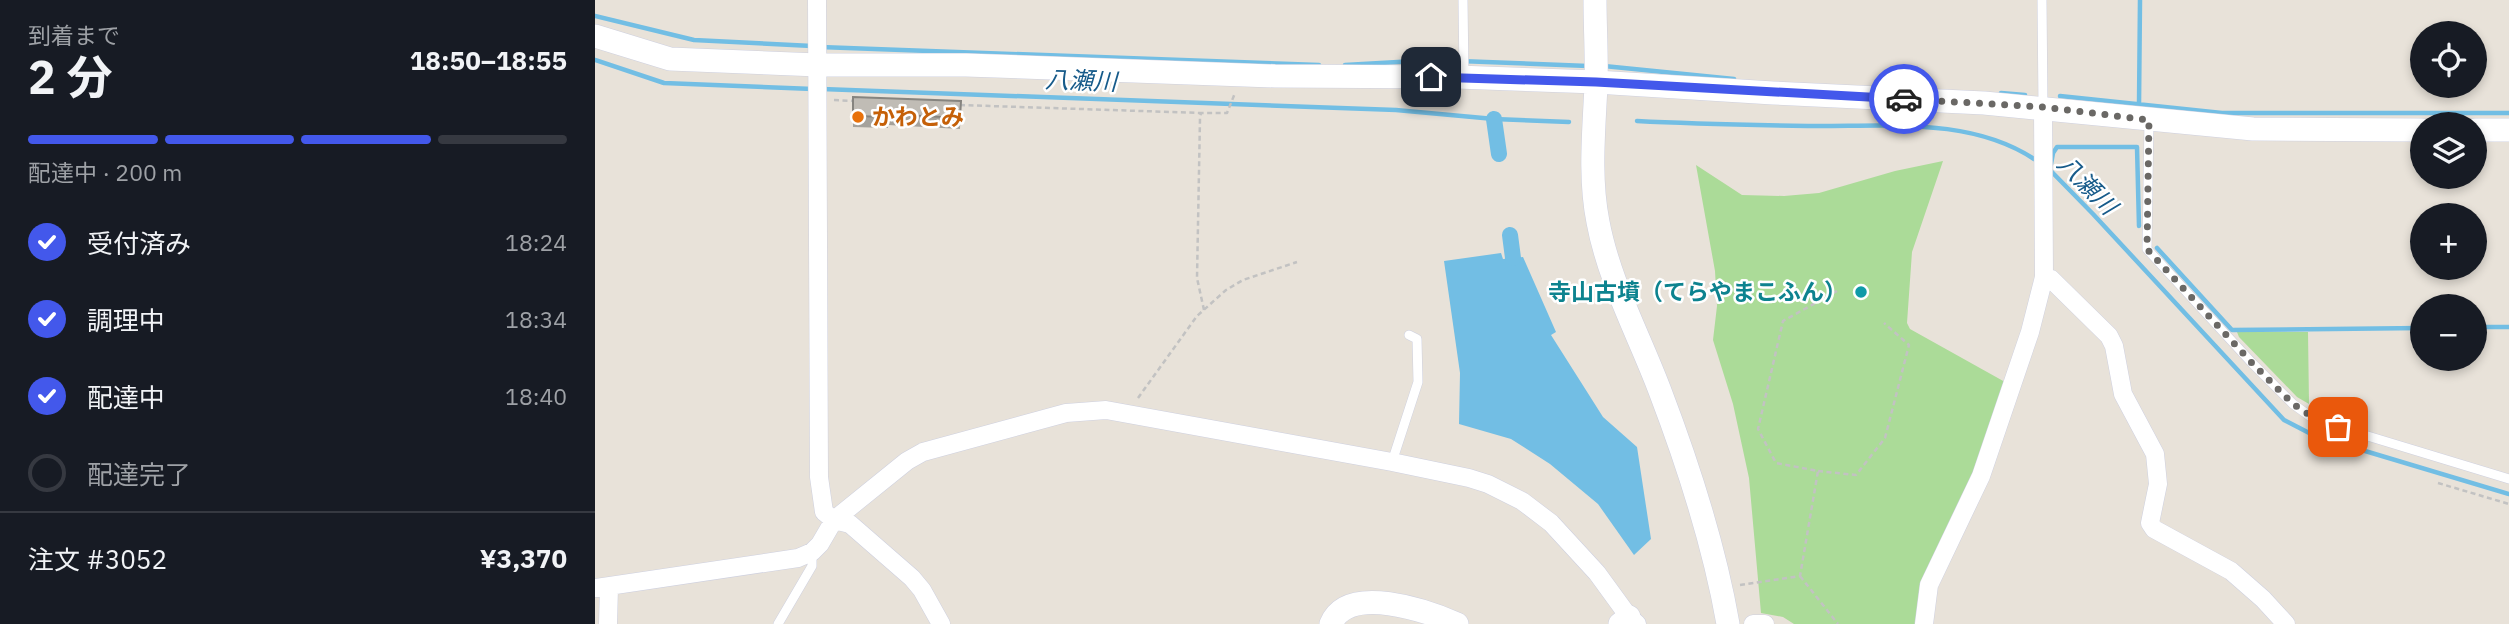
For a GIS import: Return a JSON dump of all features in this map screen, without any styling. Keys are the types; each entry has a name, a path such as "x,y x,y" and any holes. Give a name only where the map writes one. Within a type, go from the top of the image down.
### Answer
{"street":[{"path":"817,0 819,477 824,512 834,520 850,524 912,578 941,624"},
{"path":"1595,0 1593,164 1597,222 1613,275 1691,475 1708,533 1728,624"},
{"path":"595,36 670,59 818,71 966,65 1275,76 1596,82 2043,107 2253,129 2410,130"},
{"path":"1924,624 1929,585 1981,476 2030,332 2044,277 2043,107"},
{"path":"2487,130 2509,130"},
{"path":"2044,277 2051,279 2099,325 2114,346 2123,394 2154,454 2158,484 2150,523 2154,529 2231,571 2286,624"},
{"path":"608,624 602,588 798,558 812,552 820,544 834,520 923,452 1066,413 1106,410 1392,462 1479,481 1538,512 1564,536 1597,573 1629,622"},
{"path":"1331,624 1335,614 1342,608 1365,603 1417,608 1457,624"},
{"path":"1753,624 1765,624"}],"lane":[{"path":"1463,0 1464,78"},
{"path":"2042,0 2043,107"},
{"path":"2149,120 2147,249 2285,396 2303,412 2338,427 2509,479"},
{"path":"1392,462 1418,382 1417,339 1409,335"},
{"path":"778,624 812,566 812,552"}],"path":[{"path":"955,105 1201,116 1227,113 1236,88"},
{"path":"818,100 859,101"},
{"path":"1201,116 1197,278 1204,310"},
{"path":"1132,413 1141,393 1204,310 1226,290 1243,280 1297,262"},
{"path":"1837,291 1783,321 1758,429 1776,463 1856,475 1885,438 1909,345 1884,323"},
{"path":"1818,471 1800,576 1838,624"},
{"path":"2438,483 2509,504"},
{"path":"1736,585 1800,576"}],"green space":[{"path":"1943,161 1912,252 1907,323 1910,329 2005,382 1976,472 1922,586 1915,624 1794,624 1783,617 1761,613 1749,478 1733,404 1713,340 1717,306 1715,271 1696,165 1742,195 1784,196 1819,193 1895,171"},
{"path":"2237,332 2308,332 2309,404 2297,397"}],"water":[{"path":"1501,253 1503,259 1523,257 1556,332 1551,335 1603,417 1637,447 1651,539 1634,555 1598,504 1550,464 1511,439 1459,424 1460,373 1444,261"}],"building":[{"path":"853,97 961,101 960,118 888,114 888,117 853,116"}],"waterway":[{"path":"2139,106 2140,0"},
{"path":"595,16 694,40 812,46"},
{"path":"820,47 1319,65"},
{"name":"八瀬川","path":"595,60 664,83 813,89"},
{"path":"1345,65 1433,60 1588,66"},
{"path":"1604,66 1734,79"},
{"name":"八瀬川","path":"822,89 1396,110 1494,119 1569,122"},
{"path":"2001,93 2025,95"},
{"path":"2060,96 2222,113 2509,113"},
{"path":"1494,119 1499,154"},
{"name":"八瀬川","path":"1637,121 1927,127 1984,137 2012,147 2037,161"},
{"path":"2051,164 2057,147 2137,147 2139,226"},
{"name":"八瀬川","path":"2048,168 2284,420 2315,436 2509,494"},
{"path":"1510,235 1513,258"},
{"path":"2157,248 2232,330 2410,328"},
{"path":"2487,327 2509,327"}],"way so far":[{"path":"1904,99 2043,107 2149,120 2147,249 2293,404 2303,412 2338,427"}],"place":[{"name":"かわとみ","path":"858,117"},
{"name":"寺山古墳（てらやまこふん）","path":"1861,292"}],"route":[{"path":"1431,77 1596,82 1904,99"}]}
